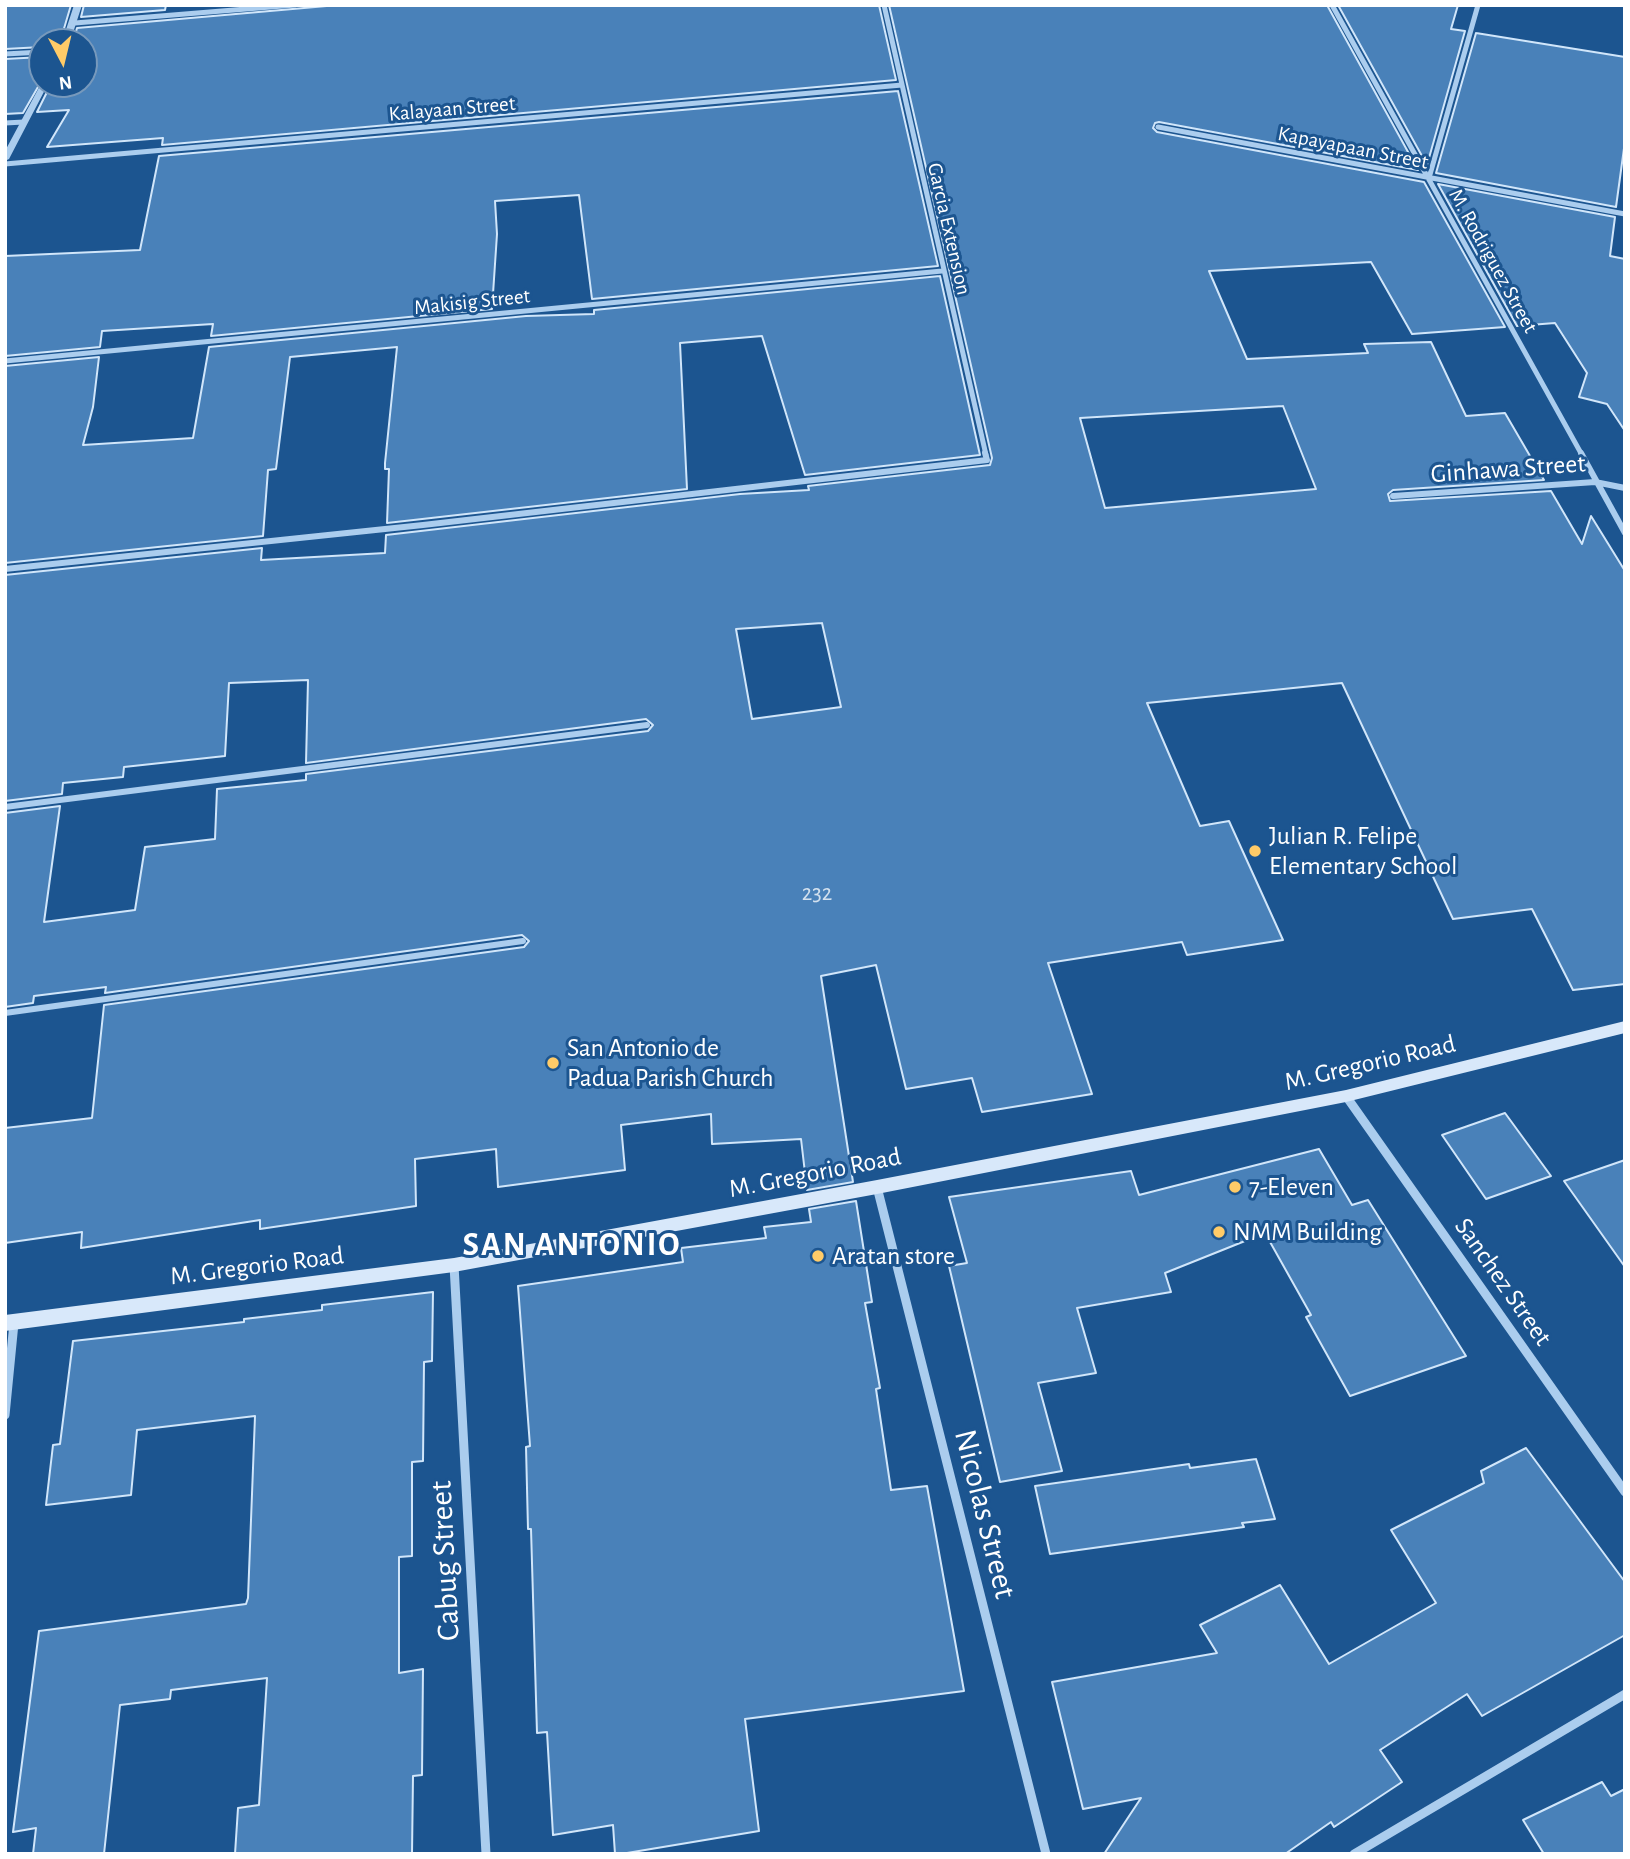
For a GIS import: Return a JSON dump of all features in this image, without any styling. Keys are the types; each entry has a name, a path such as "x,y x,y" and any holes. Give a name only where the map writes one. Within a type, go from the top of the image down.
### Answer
{"main road":[{"name":"M. Gregorio Road","path":"10,1322 454,1265 877,1187 1346,1096 1625,1027"}],"street":[{"path":"73,28 78,5"},
{"path":"75,23 295,5"},
{"name":"Garcia Extension","path":"5,569 423,525 987,460 942,271 884,5"},
{"name":"M. Rodriguez Street","path":"1332,5 1625,533"},
{"path":"1429,178 1478,5"},
{"path":"5,54 28,53"},
{"name":"Kalayaan Street","path":"5,164 902,86"},
{"path":"5,159 37,98"},
{"path":"5,123 24,122"},
{"name":"Kapayapaan Street","path":"1158,127 1625,214"},
{"name":"Makisig Street","path":"5,361 942,271"},
{"name":"Ginhawa Street","path":"1393,496 1595,482 1625,488"},
{"path":"5,807 648,725"},
{"path":"5,1013 523,941"},
{"name":"Sanchez Street","path":"1346,1096 1625,1492"},
{"name":"Nicolas Street","path":"877,1187 1045,1854"},
{"name":"Cabug Street","path":"454,1265 485,1854"},
{"path":"5,1415 10,1322"},
{"path":"1354,1854 1625,1694"}],"building":[{"path":"5,5 71,5 64,28 28,28 28,48 5,49"},
{"path":"84,5 166,5 165,10 81,17"},
{"path":"338,5 879,5 896,80 162,145 163,138 47,147 69,110 37,112 44,98 98,98 98,28 77,28"},
{"path":"889,5 1327,5 1418,170 1159,122 1155,123 1153,128 1157,132 1424,182 1505,327 1412,334 1371,262 1209,271 1247,359 1368,353 1364,344 1431,342 1466,416 1505,413 1544,480 1393,490 1388,494 1390,501 1551,491 1582,544 1591,516 1625,571 1625,984 1573,990 1532,909 1453,919 1342,683 1147,703 1200,826 1229,821 1283,940 1187,955 1182,942 1048,963 1092,1094 982,1112 972,1078 906,1089 876,965 821,976 853,1182 807,1190 801,1139 712,1144 711,1114 621,1125 625,1170 498,1187 496,1149 415,1159 416,1206 260,1229 260,1220 81,1248 82,1232 5,1243 5,1128 92,1118 104,1005 524,947 529,941 522,935 105,993 106,987 34,996 33,1003 5,1007 5,813 60,806 44,922 135,910 145,847 215,839 217,789 306,780 306,774 648,731 653,725 646,719 306,763 308,680 229,683 225,756 124,767 123,777 63,783 62,794 5,801 5,575 262,548 261,560 385,553 386,535 740,494 809,490 808,486 990,465 992,458","holes":["1283,406 1316,489 1105,508 1080,418","822,623 841,707 752,719 736,629"]},
{"path":"1338,5 1458,5 1451,29 1465,31 1427,165"},
{"path":"1476,33 1625,57 1625,141 1616,207 1436,173"},
{"path":"28,58 28,98 32,98 23,113 5,114 5,59"},
{"path":"898,91 938,266 592,299 579,195 495,201 497,234 492,309 211,336 213,324 102,331 100,347 5,356 5,256 140,250 159,156"},
{"path":"1438,184 1615,217 1610,256 1625,259 1625,431 1607,404 1579,397 1587,373 1555,323 1517,326"},
{"path":"940,276 980,455 805,475 762,336 680,343 687,489 387,523 389,469 385,469 385,463 397,347 290,357 276,469 268,470 263,536 5,563 5,366 99,357 93,407 83,445 193,438 209,347 526,316 594,314 594,310"},
{"path":"1505,1113 1551,1176 1486,1199 1442,1135"},
{"path":"1319,1149 1352,1205 1368,1200 1466,1356 1350,1396 1306,1317 1311,1315 1265,1233 1165,1273 1171,1292 1077,1308 1096,1373 1038,1383 1062,1471 1000,1482 949,1266 967,1263 949,1197 1131,1171 1139,1195"},
{"path":"1625,1160 1625,1267 1564,1181"},
{"path":"856,1201 872,1302 865,1303 880,1388 876,1389 891,1490 927,1486 964,1691 745,1719 759,1831 621,1854 615,1854 613,1825 553,1835 547,1732 537,1733 526,1447 530,1446 518,1286 683,1262 681,1248 766,1238 764,1227 811,1222 809,1209"},
{"path":"433,1292 432,1361 424,1362 423,1461 412,1462 412,1556 399,1557 399,1673 423,1669 422,1775 413,1776 412,1854 235,1854 238,1808 259,1805 267,1678 171,1690 170,1699 120,1705 104,1854 33,1854 36,1828 13,1832 39,1631 246,1604 248,1598 255,1416 137,1430 131,1495 46,1505 53,1445 60,1444 73,1341 244,1322 244,1319 322,1310 322,1305"},
{"path":"1526,1448 1625,1582 1625,1635 1482,1716 1467,1694 1380,1750 1402,1782 1334,1827 1331,1822 1285,1854 1104,1854 1141,1798 1083,1809 1052,1682 1217,1653 1200,1625 1280,1585 1329,1664 1436,1603 1391,1530 1484,1483 1481,1471"},
{"path":"1256,1459 1275,1519 1242,1523 1244,1527 1050,1554 1035,1486 1189,1464 1190,1468"},
{"path":"1602,1782 1611,1796 1625,1789 1625,1854 1544,1854 1523,1820"}],"place":[{"name":"Julian R. Felipe Elementary School","path":"1255,851"},
{"name":"San Antonio de Padua Parish Church","path":"553,1063"},
{"name":"7-Eleven","path":"1235,1187"},
{"name":"NMM Building","path":"1219,1232"},
{"name":"Aratan store","path":"818,1256"}],"district":[{"name":"SAN ANTONIO","path":"572,1245"}]}
